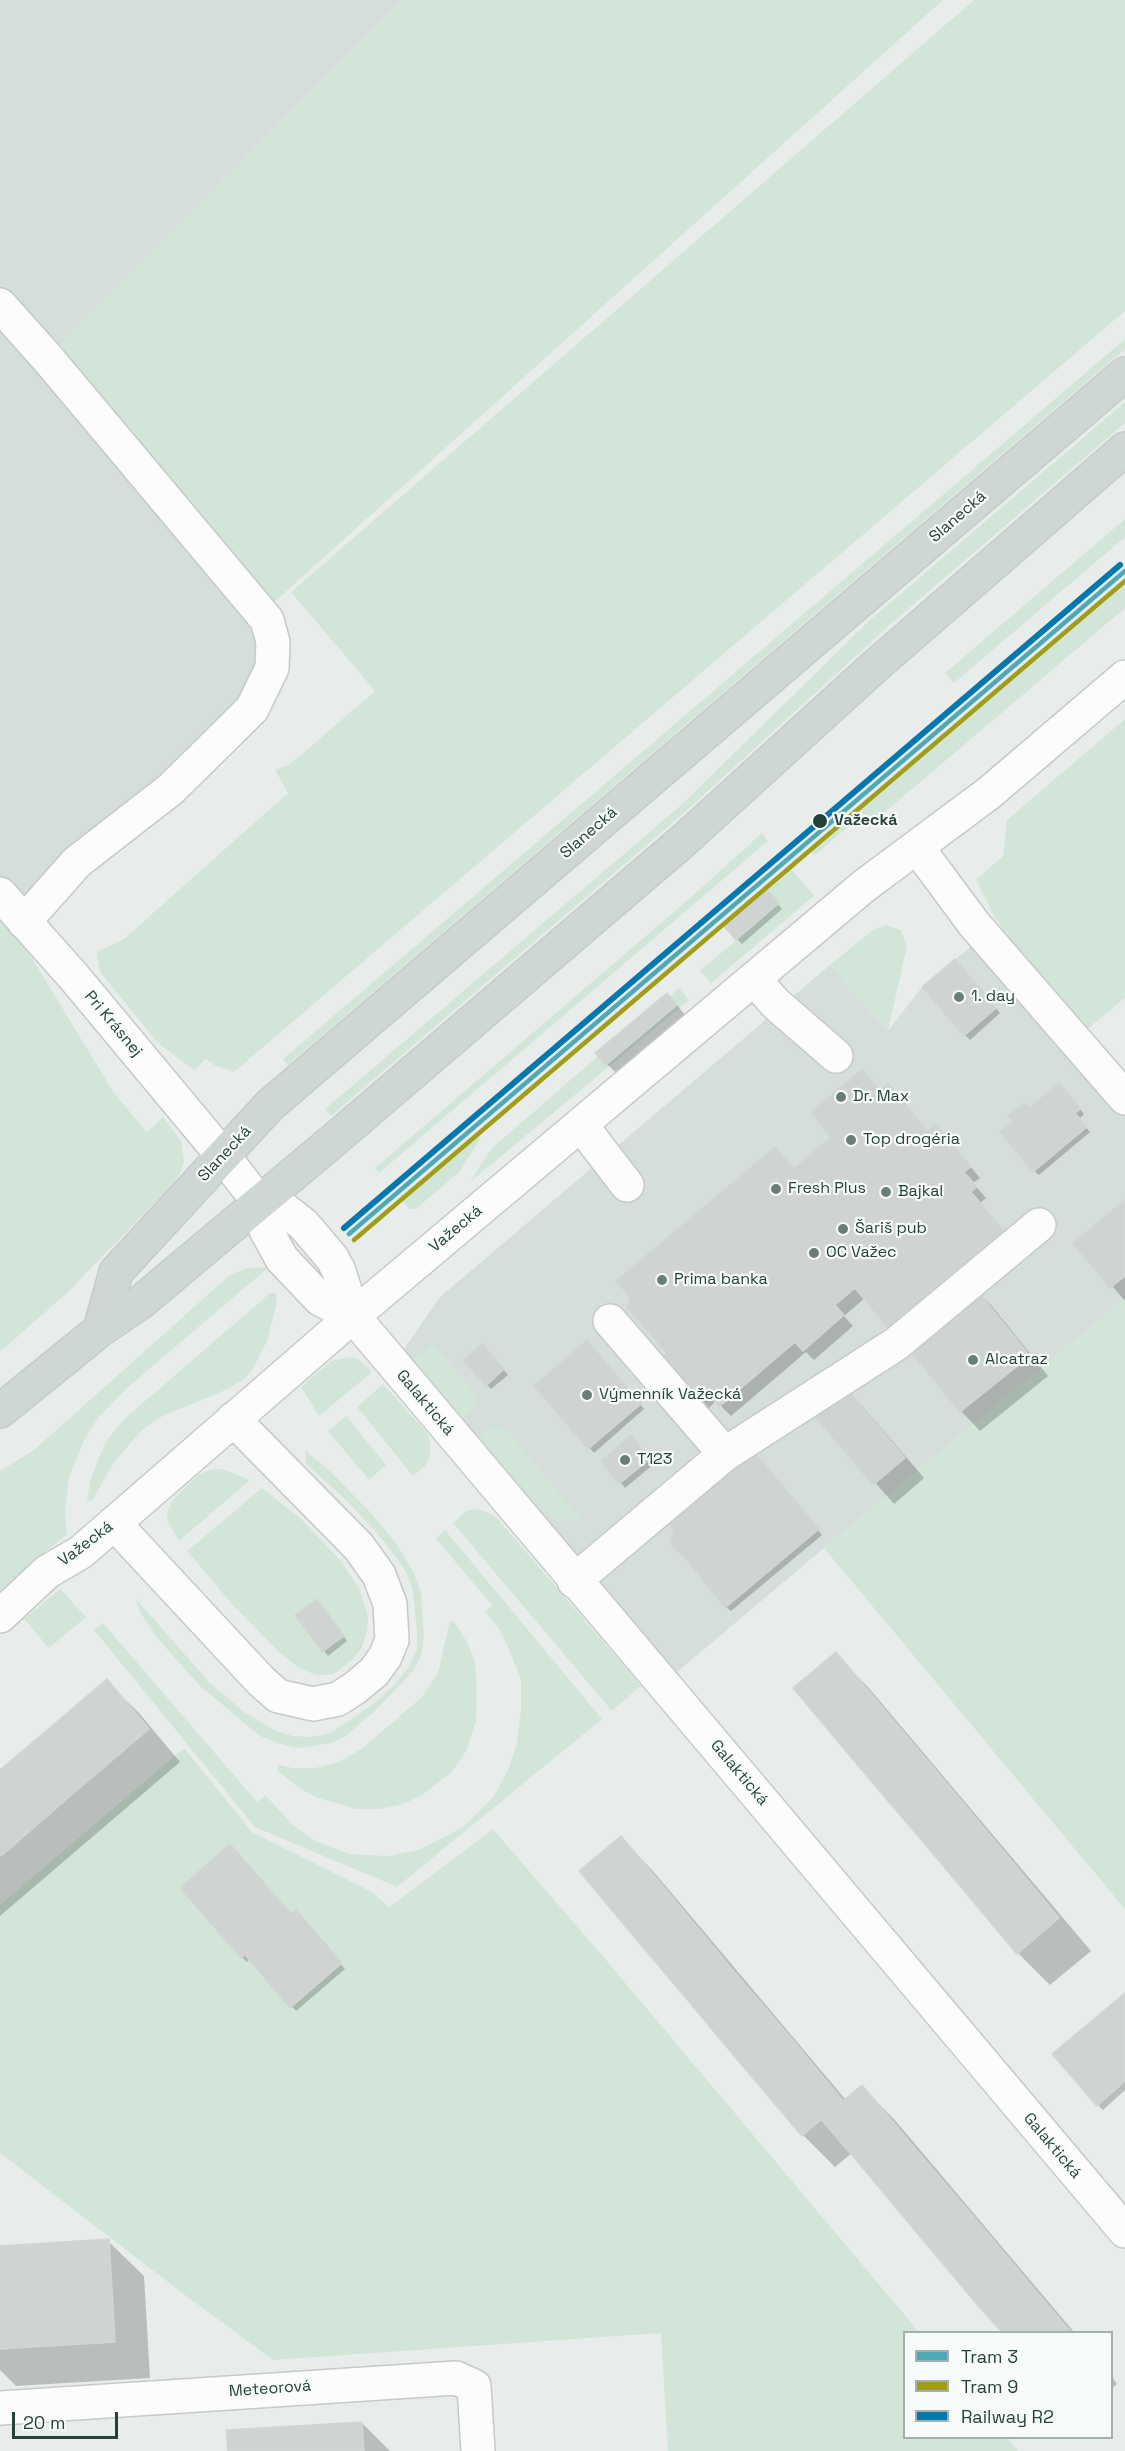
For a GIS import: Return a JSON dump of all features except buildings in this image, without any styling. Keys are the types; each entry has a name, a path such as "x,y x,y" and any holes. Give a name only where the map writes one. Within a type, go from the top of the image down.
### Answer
{"main road":[{"name":"Slanecká","path":"100,1330 116,1272 270,1105 1125,374"},
{"path":"0,1411 100,1330 141,1302 683,841 873,668 1125,449"}],"street":[{"path":"0,305 49,360 267,620 273,642 272,668 252,709 171,789 77,862 24,922"},
{"name":"Važecká","path":"0,1616 47,1572 81,1552 353,1316 864,886 989,794 1125,677"},
{"path":"917,847 950,888 974,924 1125,1098"},
{"name":"Pri Krásnej","path":"0,894 74,977 224,1156"},
{"path":"754,979 775,1003 836,1056"},
{"path":"581,1125 627,1185"},
{"path":"224,1156 259,1202"},
{"name":"Galaktická","path":"259,1202 285,1210 297,1218 327,1252 339,1271 353,1316 574,1581 664,1683 970,2050 1124,2227"},
{"path":"574,1581 725,1454 896,1344 1039,1225"},
{"path":"610,1322 725,1454"},
{"path":"114,1523 261,1682 278,1696 313,1704 338,1699 374,1672 386,1657 392,1640 390,1604 379,1575 359,1547 233,1419"},
{"name":"Meteorová","path":"0,2408 456,2378 474,2386 478,2451"}],"shaded area":[{"path":"0,0 402,0 59,347 271,605 252,709 27,901 0,876"},
{"path":"974,944 1125,1098 1125,1299 664,1683 393,1365 440,1297 830,965 888,1031 922,987"}],"green space":[{"path":"402,0 943,0 271,605 59,347"},
{"path":"974,0 1125,0 1125,311 234,1072 216,1066 206,1059 194,1070 158,1043 100,972 97,952 124,939 288,793 275,770 290,764 375,691 291,592"},
{"path":"1125,339 1125,349 288,1065 283,1059"},
{"path":"1125,402 1125,423 893,622 684,813 331,1116 325,1109 679,807 870,620"},
{"path":"1125,519 1125,537 954,683 945,673"},
{"path":"1125,583 1125,608 871,824 863,814 815,855 811,851"},
{"path":"1125,719 1125,998 1075,1039 994,916 976,880 1003,856 1007,820"},
{"path":"762,833 768,841 379,1173 375,1168 697,892"},
{"path":"791,869 814,896 711,983 700,971 779,904 767,889"},
{"path":"0,911 16,932 114,1093 147,1132 163,1117 181,1141 184,1161 180,1174 172,1185 67,1293 0,1352"},
{"path":"886,925 901,930 907,946 888,1031 830,965 874,929"},
{"path":"679,988 689,1000 470,1182 491,1149 598,1056 606,1065 677,1005 670,997"},
{"path":"478,1133 481,1138 459,1172 416,1209 409,1209 402,1200"},
{"path":"269,1267 127,1388 98,1418 85,1438 69,1477 65,1511 67,1534 0,1590 0,1471 34,1450 231,1274 248,1268"},
{"path":"270,1293 275,1293 277,1302 267,1341 253,1369 244,1379 230,1388 161,1417 142,1430 114,1462 92,1501 87,1502 90,1482 98,1459 108,1439 122,1421"},
{"path":"1125,1299 1125,1909 824,1548"},
{"path":"431,1344 474,1392 477,1405 463,1419 413,1360"},
{"path":"350,1357 358,1359 372,1372 319,1416 301,1387 331,1361"},
{"path":"383,1384 427,1433 430,1441 430,1457 425,1466 413,1476 357,1407"},
{"path":"346,1416 386,1465 369,1480 328,1431"},
{"path":"494,1426 506,1430 583,1521 560,1520 540,1512 478,1437"},
{"path":"305,1450 333,1474 371,1513 398,1546 414,1573 421,1593 424,1635 422,1653 414,1670 376,1710 346,1736 331,1743 299,1748 260,1736 199,1685 158,1639 140,1612 136,1599 210,1683 243,1711 275,1731 293,1736 311,1737 331,1733 373,1704 394,1685 409,1667 417,1649 413,1591 407,1574 376,1532 346,1500 306,1464"},
{"path":"223,1469 250,1480 179,1541 167,1520 172,1501 198,1475 209,1470"},
{"path":"262,1488 301,1519 341,1561 360,1590 368,1616 367,1630 362,1647 354,1658 337,1672 316,1675 299,1668 279,1652 231,1603 187,1551"},
{"path":"475,1509 485,1511 497,1518 641,1686 612,1711 453,1523 466,1511"},
{"path":"445,1530 602,1719 397,1887 255,1827 94,1630 103,1623 257,1802 265,1795 292,1824 315,1841 349,1854 387,1856 419,1850 463,1827 494,1796 509,1768 517,1743 521,1710 521,1680 499,1629 485,1611 492,1605 436,1539"},
{"path":"60,1589 86,1617 49,1648 24,1619"},
{"path":"450,1621 454,1621 467,1642 475,1663 477,1686 476,1721 467,1750 452,1772 421,1796 400,1805 379,1809 356,1809 318,1798 299,1788 277,1770 279,1765 293,1768 315,1768 339,1762 363,1748 423,1696 438,1673"},
{"path":"184,1748 252,1832 372,1892 389,1907 493,1829 918,2331 903,2331 903,2439 1008,2439 1018,2451 668,2451 661,2333 273,2360 0,2153 0,1905"}],"tram line":[{"name":"3","path":"349,1234 1125,571"},
{"name":"9","path":"354,1240 1125,581"}],"rail line":[{"name":"R2","path":"344,1228 1120,565"}],"place":[{"name":"Važecká","path":"820,821"},
{"name":"1. day","path":"959,997"},
{"name":"Dr. Max","path":"841,1097"},
{"name":"Top drogéria","path":"851,1140"},
{"name":"Fresh Plus","path":"776,1189"},
{"name":"Bajkal","path":"886,1192"},
{"name":"Šariš pub","path":"843,1229"},
{"name":"OC Važec","path":"814,1253"},
{"name":"Prima banka","path":"662,1280"},
{"name":"Alcatraz","path":"973,1360"},
{"name":"Výmenník Važecká","path":"587,1395"},
{"name":"T123","path":"625,1460"}]}
